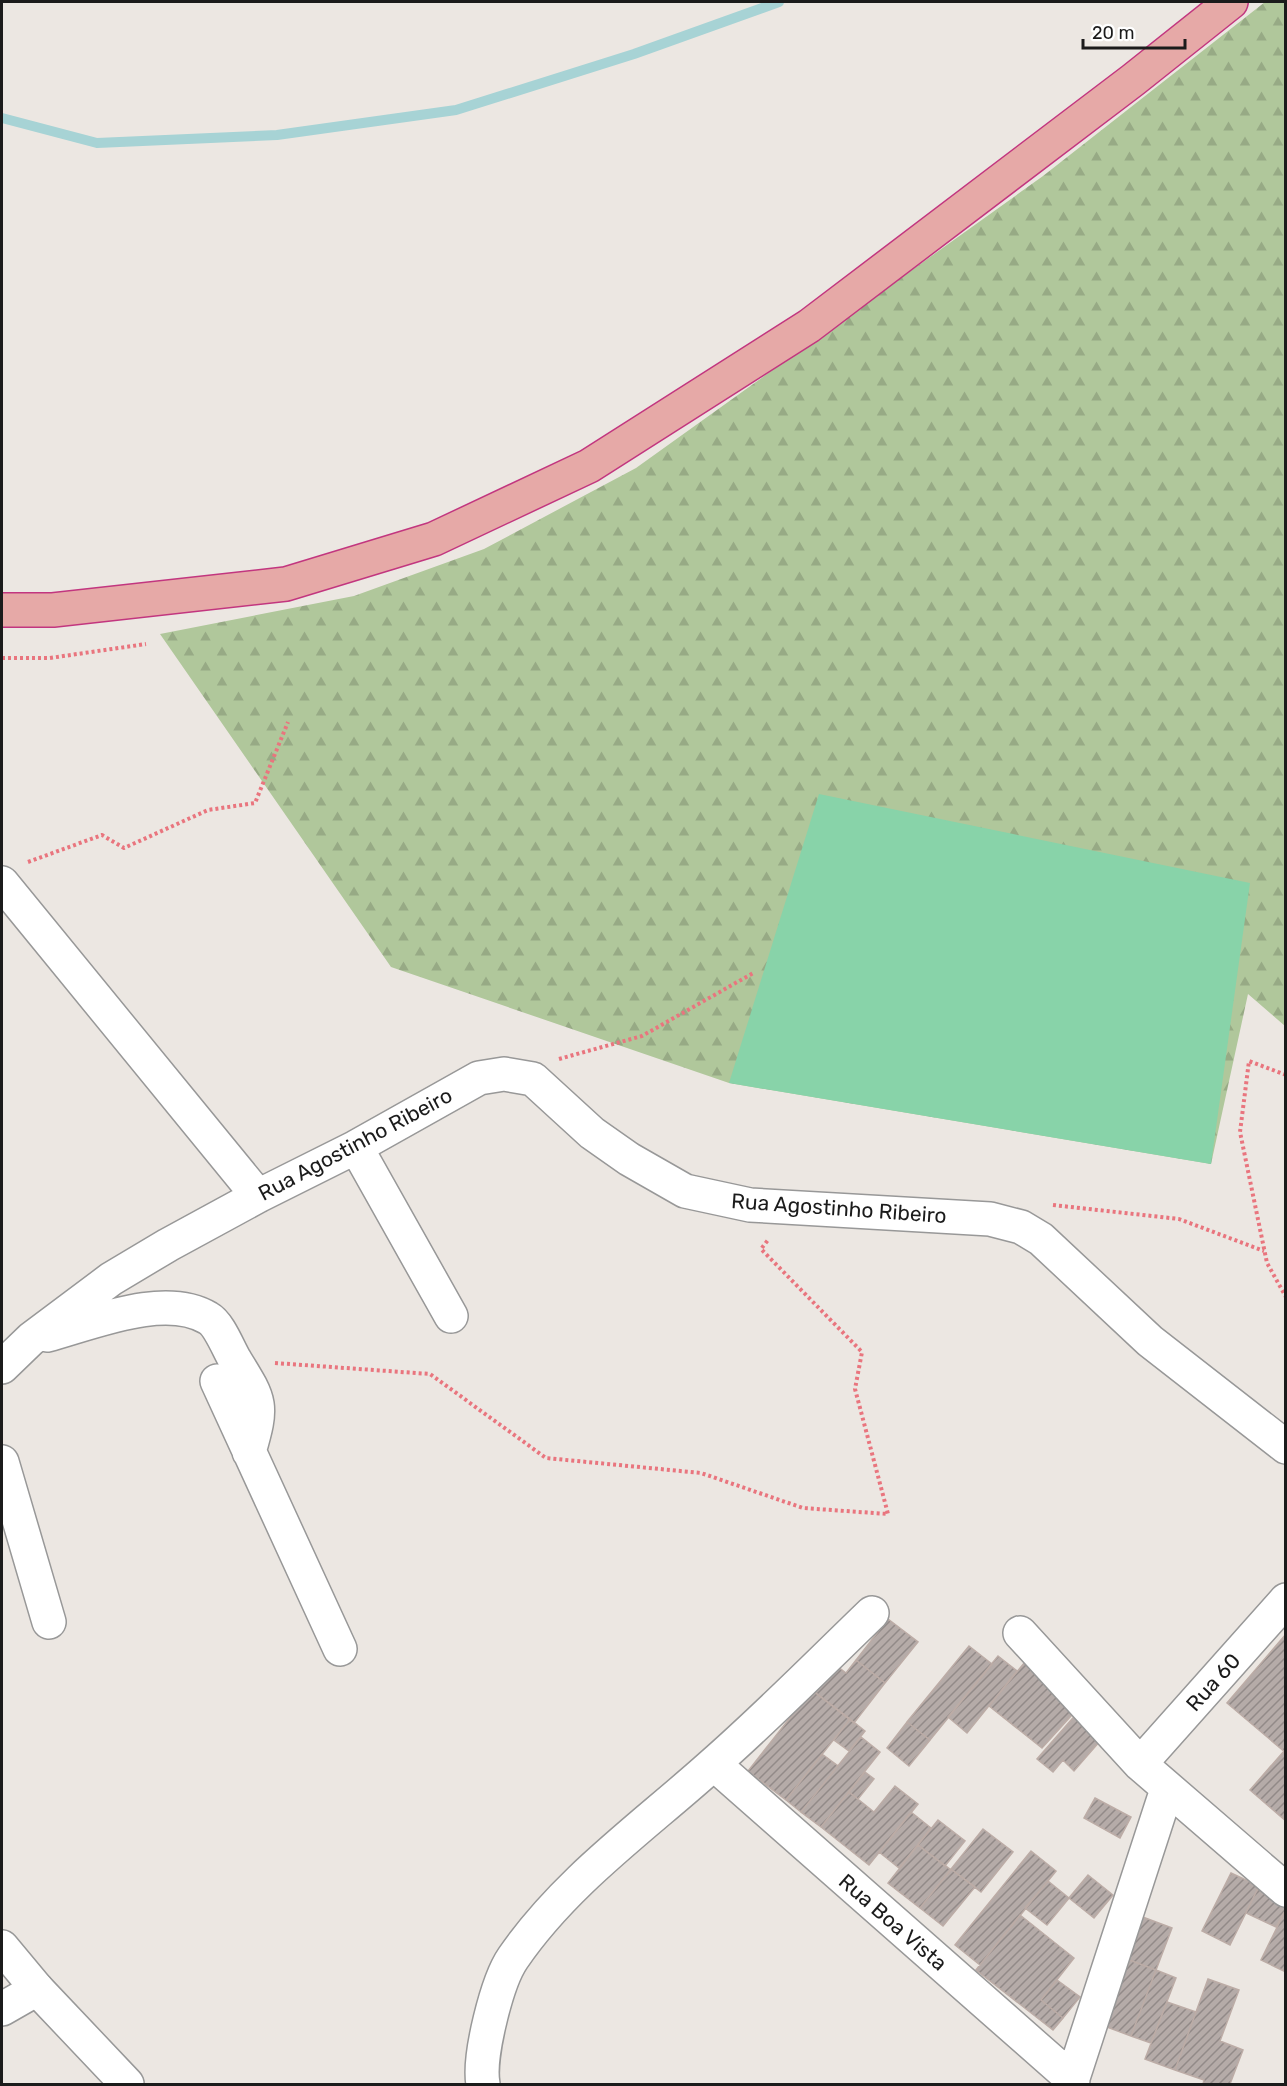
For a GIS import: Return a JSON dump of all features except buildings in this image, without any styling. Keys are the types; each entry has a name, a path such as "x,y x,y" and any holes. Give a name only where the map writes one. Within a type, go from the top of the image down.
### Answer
{"highway":[{"path":"2,610 53,610 286,584 434,539 590,466 809,326 1133,80 1231,2"}],"street":[{"path":"13,873 258,1196"},
{"name":"Rua Agostinho Ribeiro","path":"2,1367 31,1339 111,1279 258,1196 356,1147 479,1078 504,1074 533,1079 592,1133 629,1159 686,1191 750,1205 990,1220 1021,1227 1041,1239 1150,1341 1286,1447"},
{"path":"356,1147 451,1316"},
{"path":"31,1339 155,1307 186,1309 210,1318 249,1452 340,1648"},
{"path":"2,1462 49,1622"},
{"name":"Rua 60","path":"1140,1764 1286,1600"},
{"path":"483,2081 489,2020 511,1960 577,1882 714,1764 873,1613"},
{"path":"1020,1633 1140,1764 1286,1890"},
{"name":"Rua Boa Vista","path":"714,1764 1072,2083"},
{"path":"1072,2083 1167,1789"},
{"path":"2,1947 37,1989 127,2085"},
{"path":"2,2009 37,1989"}],"path":[{"path":"2,658 50,658 146,644"},
{"path":"13,873 102,835 124,848 208,810 255,803 288,722"},
{"path":"504,1074 642,1036 755,972"},
{"path":"1286,1075 1249,1061 1240,1132 1267,1263 1286,1297"},
{"path":"1052,1205 1179,1219 1264,1251"},
{"path":"226,1371 430,1374 546,1458 701,1473 803,1508 888,1514 855,1389 862,1352 761,1249 795,1208"}],"green space":[{"path":"1265,2 1285,2 1285,1026 1248,994 1211,1164 729,1083 391,967 160,634 354,596 484,549 636,468 1043,176"},
{"path":"819,794 1250,883 1211,1164 729,1083"}],"waterway":[{"path":"2,118 97,143 277,135 456,110 634,54 779,2"}]}
